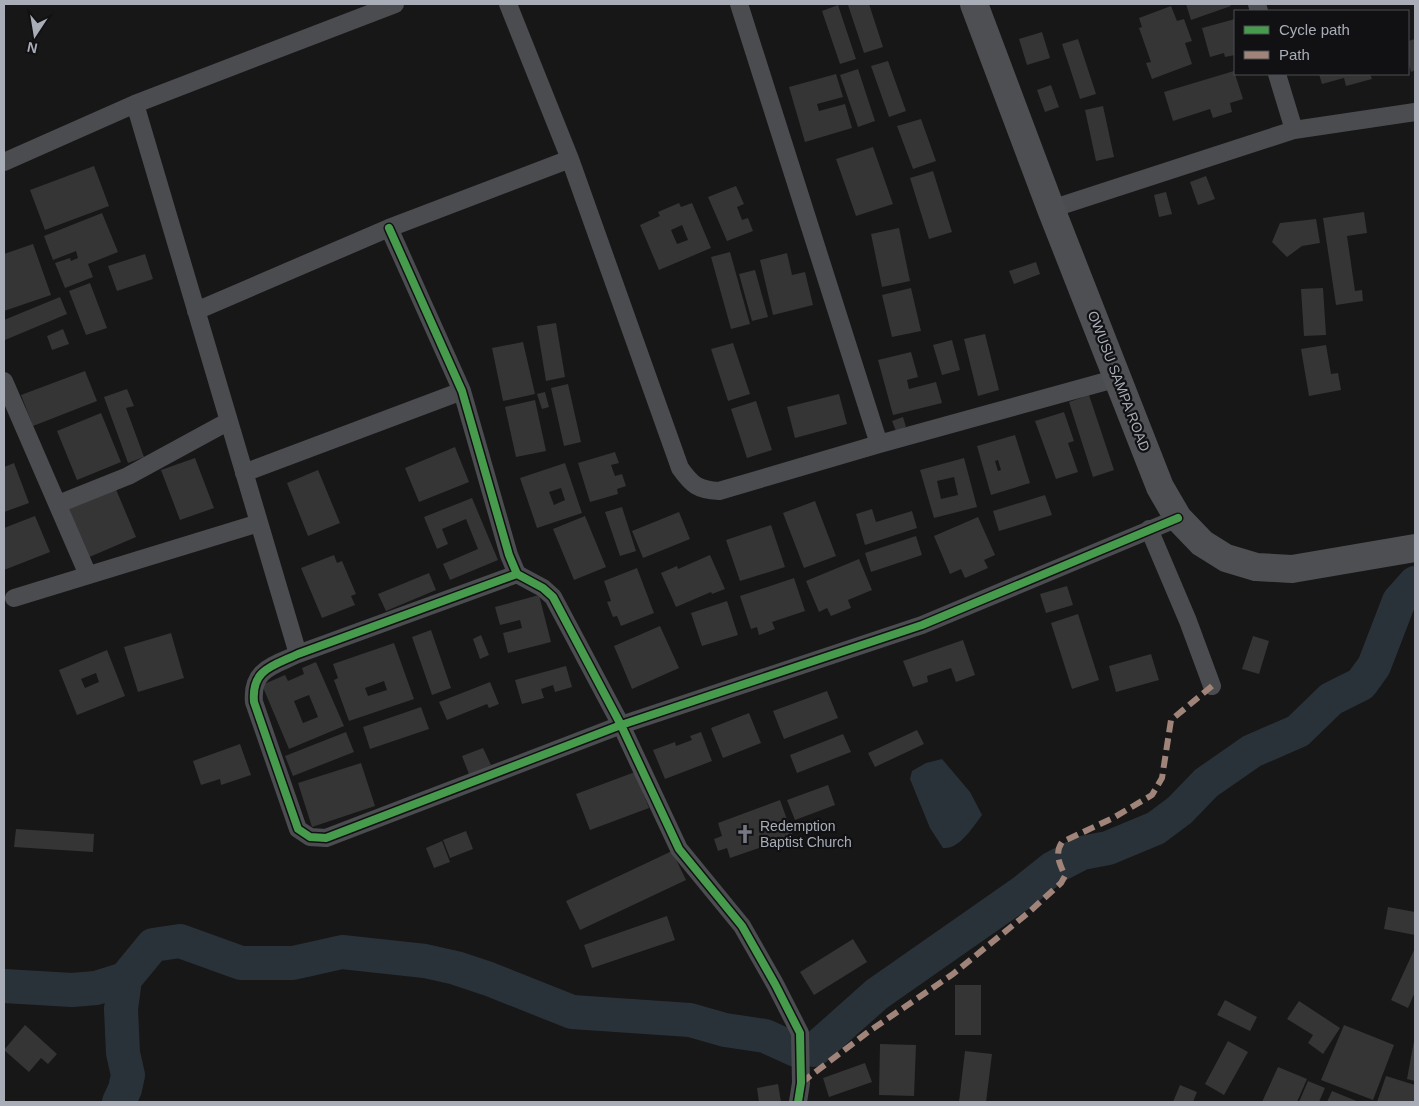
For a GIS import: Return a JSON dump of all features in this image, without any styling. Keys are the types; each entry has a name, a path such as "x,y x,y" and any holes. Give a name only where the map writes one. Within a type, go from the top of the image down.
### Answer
{"main road":[{"name":"OWUSU SAMPA ROAD","path":"974,4 1051,209 1160,487 1178,518 1202,543 1226,558 1256,567 1292,569 1415,548"}],"street":[{"path":"4,162 135,104 376,7 395,4"},
{"path":"508,4 570,159 680,468 690,483 705,490 720,491 879,444 1118,378"},
{"path":"739,4 879,444"},
{"path":"1277,75 1294,130"},
{"path":"135,104 298,654"},
{"path":"1051,209 1294,130 1415,112"},
{"path":"196,311 389,228 570,159"},
{"path":"389,228 462,391 509,556 517,574 543,588 553,597 621,725 679,849 742,926 800,1033 802,1083 798,1102"},
{"path":"4,381 88,575"},
{"path":"244,473 462,391"},
{"path":"58,504 128,476 229,421"},
{"path":"517,574 298,654 268,668 256,679 253,690 254,702 298,829 310,837 326,838 621,725 922,625 1178,518"},
{"path":"14,598 259,523"},
{"path":"1149,529 1188,621 1212,686"}],"shaded area":[{"path":"942,759 970,792 982,815 960,842 949,848 943,848 930,828 910,779 912,771 926,763"}],"building":[{"path":"869,4 883,47 864,53 848,5"},
{"path":"1186,4 1230,4 1231,6 1191,20"},
{"path":"838,5 856,59 840,64 822,11"},
{"path":"1171,6 1177,21 1184,19 1192,41 1185,43 1192,64 1152,79 1146,63 1151,62 1139,28 1142,27 1139,18"},
{"path":"1234,19 1234,55 1225,57 1224,53 1210,57 1202,28"},
{"path":"1042,32 1050,58 1027,65 1019,39"},
{"path":"1078,39 1096,94 1080,99 1062,44"},
{"path":"1415,39 1415,70 1411,72 1409,65 1409,41"},
{"path":"888,61 906,111 889,117 871,66"},
{"path":"858,69 875,121 858,127 840,75"},
{"path":"1234,71 1243,99 1230,103 1232,112 1213,118 1210,109 1173,121 1164,92"},
{"path":"836,74 843,97 817,104 819,111 845,104 852,128 805,142 789,87"},
{"path":"1319,75 1370,75 1372,79 1346,86 1344,78 1322,84"},
{"path":"1051,85 1059,107 1045,112 1037,90"},
{"path":"1103,106 1114,157 1096,161 1085,110"},
{"path":"921,119 936,161 913,169 897,126"},
{"path":"873,147 893,204 856,216 836,159"},
{"path":"94,166 109,206 45,230 30,190"},
{"path":"933,171 952,232 929,239 910,178"},
{"path":"1206,176 1215,199 1198,205 1190,182"},
{"path":"736,186 744,204 737,207 742,220 748,218 753,231 727,241 708,197"},
{"path":"1166,192 1172,214 1159,217 1154,195"},
{"path":"679,203 681,207 692,203 711,248 659,270 640,225 660,216 658,212","holes":["682,225 688,240 677,244 671,230"]},
{"path":"1364,212 1367,233 1347,236 1355,291 1362,290 1363,301 1336,305 1323,218"},
{"path":"102,213 118,252 88,264 93,277 65,288 55,263 70,258 71,261 78,258 76,251 53,260 44,236"},
{"path":"1316,219 1320,243 1302,246 1287,257 1272,242 1280,223"},
{"path":"899,228 910,281 882,287 871,234"},
{"path":"33,244 51,295 4,311 4,254"},
{"path":"730,252 750,324 731,329 711,257"},
{"path":"787,253 792,275 805,272 813,305 773,315 760,260"},
{"path":"145,254 153,279 117,291 108,266"},
{"path":"1036,262 1040,274 1014,284 1009,271"},
{"path":"755,270 768,317 752,321 739,274"},
{"path":"90,283 107,328 86,335 69,291"},
{"path":"911,288 921,331 892,337 882,295"},
{"path":"1323,288 1326,335 1304,336 1301,289"},
{"path":"60,297 67,314 5,340 4,320"},
{"path":"556,323 565,377 546,381 537,326"},
{"path":"63,329 69,344 52,350 47,336"},
{"path":"985,334 999,390 978,396 964,339"},
{"path":"952,340 960,370 942,375 933,345"},
{"path":"523,342 535,394 503,401 492,348"},
{"path":"733,343 750,394 728,401 711,349"},
{"path":"1326,345 1331,374 1338,373 1341,390 1309,396 1301,349"},
{"path":"911,352 918,377 907,380 909,389 936,382 942,403 893,415 878,360"},
{"path":"85,371 97,401 33,426 21,395"},
{"path":"568,384 581,442 564,446 551,388"},
{"path":"127,389 134,406 126,408 144,457 128,463 104,397"},
{"path":"545,392 549,407 542,409 537,394"},
{"path":"839,394 847,424 795,438 787,407"},
{"path":"1089,395 1114,470 1093,477 1069,402"},
{"path":"535,400 546,451 516,457 505,407"},
{"path":"756,401 772,450 747,458 731,409"},
{"path":"1064,412 1074,441 1068,443 1078,472 1056,479 1035,421"},
{"path":"101,413 121,462 77,480 57,431"},
{"path":"903,417 906,427 896,431 892,421"},
{"path":"1015,435 1030,483 991,495 977,446","holes":["998,460 1001,470 998,471 995,461"]},
{"path":"455,447 469,482 419,502 405,468"},
{"path":"615,452 619,463 611,465 615,476 622,474 626,486 617,489 618,494 590,502 578,463"},
{"path":"195,458 214,508 180,520 161,470"},
{"path":"964,458 977,507 934,518 920,470","holes":["954,477 958,495 941,499 937,481"]},
{"path":"14,463 29,503 4,512 4,467"},
{"path":"565,463 582,513 537,528 520,478","holes":["561,488 565,500 554,505 549,492"]},
{"path":"318,470 340,523 308,536 287,483"},
{"path":"115,487 136,537 87,558 65,507"},
{"path":"1045,495 1052,515 999,531 993,511"},
{"path":"472,498 498,560 450,580 443,564 478,549 466,519 442,529 448,544 437,549 424,517"},
{"path":"815,501 836,556 804,568 783,513"},
{"path":"622,507 636,551 620,556 605,512"},
{"path":"872,509 876,522 912,511 917,528 865,545 856,514"},
{"path":"679,512 690,539 643,558 632,531"},
{"path":"35,516 50,552 4,570 4,528"},
{"path":"585,516 606,567 574,580 553,529"},
{"path":"978,517 995,555 984,560 988,568 965,578 961,569 950,574 934,536"},
{"path":"771,525 785,567 740,581 726,540"},
{"path":"916,536 922,555 871,572 865,553"},
{"path":"334,555 337,563 342,561 356,594 351,596 355,605 322,618 301,568"},
{"path":"710,555 725,589 712,594 711,592 676,607 661,573 677,566 678,569"},
{"path":"859,559 872,590 848,600 851,608 831,616 827,608 819,612 806,581"},
{"path":"637,568 654,613 621,626 617,616 613,617 607,602 611,601 604,581"},
{"path":"429,573 436,590 386,611 378,594"},
{"path":"794,578 805,611 772,622 775,629 759,635 757,627 751,629 740,596"},
{"path":"1067,586 1073,605 1046,613 1040,594"},
{"path":"539,595 551,642 508,653 503,633 522,628 520,620 500,625 495,607"},
{"path":"727,601 738,635 702,646 691,613"},
{"path":"1078,614 1099,680 1072,689 1051,623"},
{"path":"660,626 679,668 632,689 614,646"},
{"path":"431,630 451,688 432,695 412,637"},
{"path":"171,633 184,678 138,692 124,647"},
{"path":"481,635 489,655 480,659 473,639"},
{"path":"1253,636 1269,641 1259,674 1242,669"},
{"path":"963,640 975,675 956,682 951,668 927,676 928,682 913,687 903,661"},
{"path":"394,643 414,699 349,721 334,680 338,678 333,664","holes":["384,681 387,690 368,696 365,688"]},
{"path":"107,650 125,696 77,715 59,670","holes":["96,673 99,682 85,688 81,679"]},
{"path":"1151,654 1159,680 1116,692 1109,666"},
{"path":"316,662 344,726 289,749 262,685 285,675 288,681 304,674 302,668","holes":["309,695 318,717 303,723 294,701"]},
{"path":"566,666 572,687 555,692 553,685 541,689 544,698 522,704 515,680"},
{"path":"490,682 499,704 489,708 487,704 447,720 439,702"},
{"path":"827,691 838,718 784,739 773,711"},
{"path":"421,707 429,729 370,749 363,727"},
{"path":"749,713 761,743 723,758 711,728"},
{"path":"917,730 924,744 875,767 868,753"},
{"path":"346,732 354,752 293,776 285,756"},
{"path":"701,732 712,761 665,779 653,750 675,742 676,746 692,740 690,736"},
{"path":"843,734 851,752 797,773 790,755"},
{"path":"240,744 251,775 221,785 220,779 201,785 193,761"},
{"path":"483,748 491,765 469,774 462,756"},
{"path":"361,763 375,806 312,827 298,783"},
{"path":"635,772 649,808 590,830 576,794"},
{"path":"828,785 835,805 795,820 787,800"},
{"path":"780,800 793,836 730,858 727,848 718,851 714,839 722,836 718,823"},
{"path":"16,829 94,834 93,852 14,847"},
{"path":"466,831 473,849 450,858 443,840"},
{"path":"442,841 450,862 434,868 426,848"},
{"path":"672,851 686,880 580,930 566,901"},
{"path":"1388,907 1415,912 1415,935 1384,929"},
{"path":"667,916 675,940 592,968 584,945"},
{"path":"853,939 867,962 814,995 800,972"},
{"path":"1415,948 1415,992 1408,1008 1391,1000"},
{"path":"955,985 981,985 981,1035 955,1035"},
{"path":"1225,1000 1257,1017 1250,1031 1217,1015"},
{"path":"1299,1001 1340,1028 1323,1054 1308,1043 1313,1035 1287,1019"},
{"path":"25,1025 57,1054 48,1064 41,1058 29,1072 4,1050"},
{"path":"1344,1025 1394,1045 1373,1100 1321,1080"},
{"path":"1228,1041 1248,1052 1224,1095 1205,1084"},
{"path":"1415,1041 1415,1081 1407,1079"},
{"path":"880,1044 916,1045 914,1096 879,1095"},
{"path":"965,1051 992,1054 986,1102 959,1102"},
{"path":"865,1063 872,1082 829,1097 823,1078"},
{"path":"1278,1067 1307,1079 1297,1102 1262,1102"},
{"path":"1386,1076 1415,1085 1415,1102 1377,1102"},
{"path":"1308,1081 1325,1088 1319,1102 1299,1102"},
{"path":"778,1084 781,1102 759,1102 757,1088"},
{"path":"1180,1085 1197,1092 1193,1102 1173,1102"},
{"path":"1332,1091 1359,1102 1327,1102"}],"waterway":[{"path":"814,1050 877,994 1023,892 1053,868 1082,853 1108,848 1156,828 1180,810 1206,783 1252,751 1298,731 1331,699 1361,684 1374,666 1399,601 1415,583"},
{"path":"119,1102 125,1089 128,1075 123,1053 121,1009 125,979 153,945 180,941 241,963 293,963 342,952 425,961 456,968 489,979 572,1012 690,1020 725,1030 765,1036 796,1050"},
{"path":"4,986 72,990 96,988 125,979"}],"marked path":[{"path":"801,1083 868,1032 953,974 1028,913 1061,883 1065,876 1058,855 1062,842 1113,818 1152,795 1162,778 1171,720 1212,686"}],"cycle path":[{"path":"389,228 462,391 509,555 517,574 543,588 553,597 621,725 679,849 742,926 800,1033 801,1083 798,1102"},
{"path":"517,574 298,654 272,666 260,675 256,682 254,702 298,829 310,837 326,838 621,725 922,625 1178,518"}],"place":[{"name":"Redemption Baptist Church","path":"745,834"}]}
